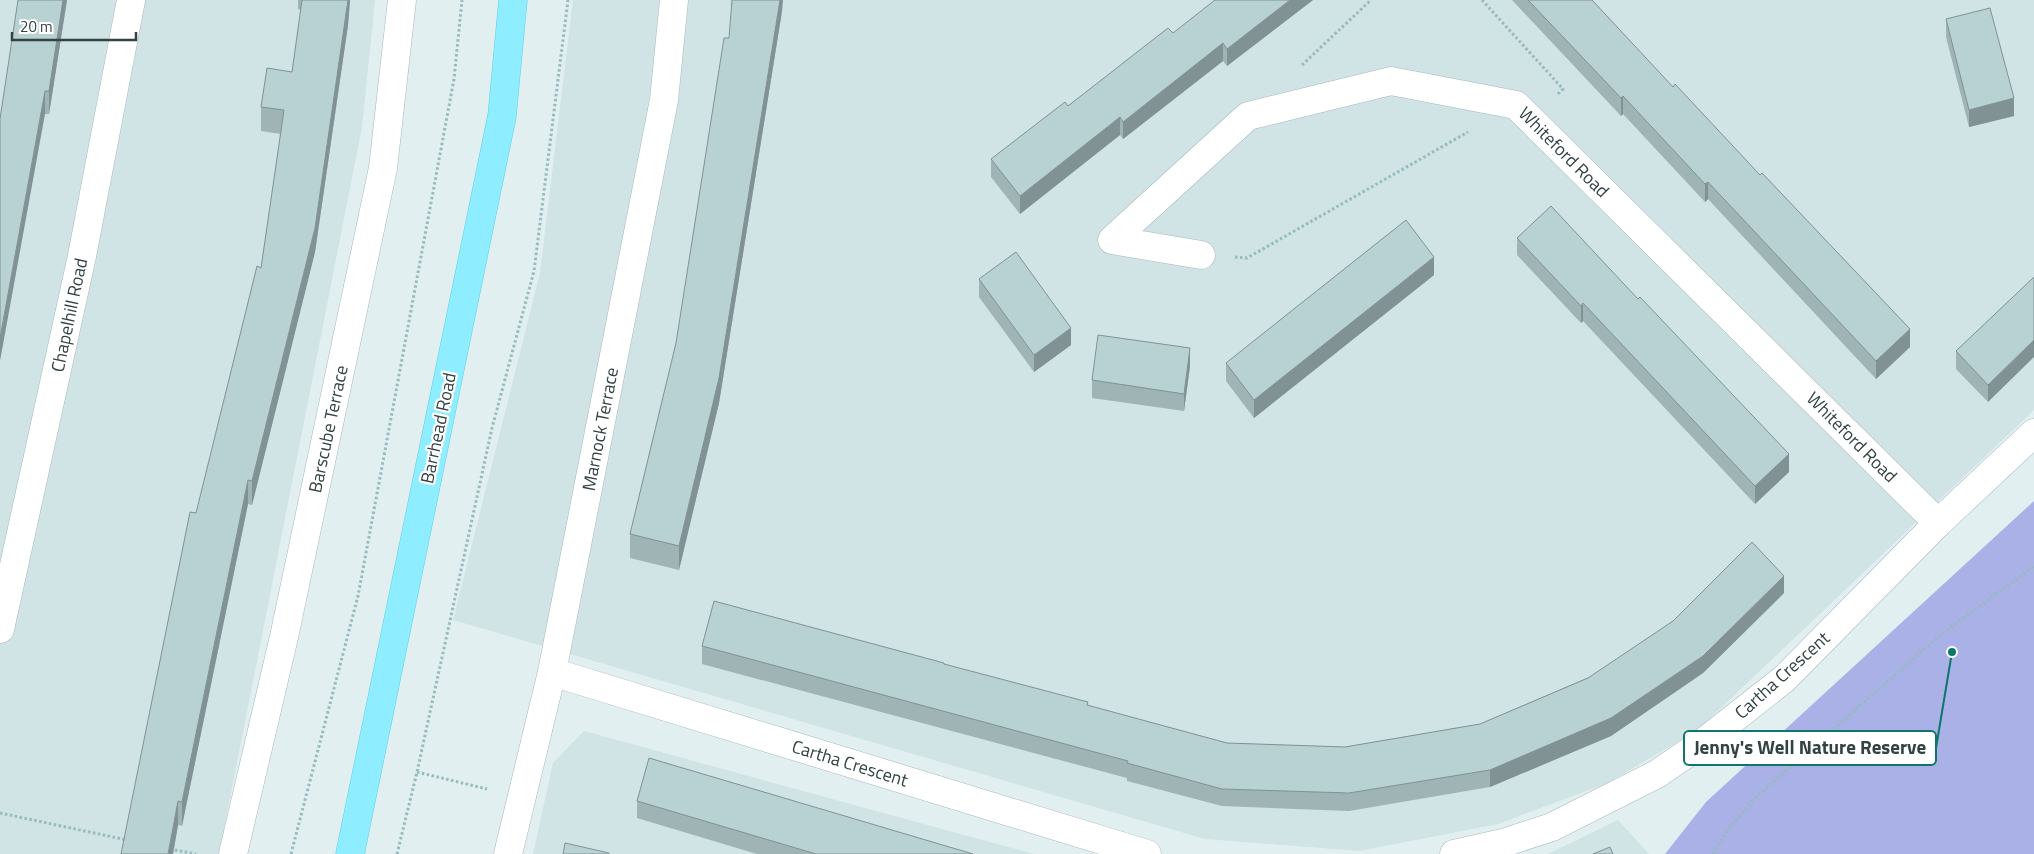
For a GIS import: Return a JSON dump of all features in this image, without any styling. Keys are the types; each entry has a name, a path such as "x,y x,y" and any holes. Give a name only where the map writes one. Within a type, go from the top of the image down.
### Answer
{"main road":[{"name":"Barrhead Road","path":"350,854 502,116 513,0"}],"street":[{"name":"Chapelhill Road","path":"0,629 82,256 131,0"},
{"name":"Barscube Terrace","path":"233,854 284,638 383,168 402,0"},
{"name":"Marnock Terrace","path":"508,854 552,672 664,100 674,0"},
{"name":"Whiteford Road","path":"1201,255 1112,240 1248,116 1390,80 1523,112 1938,523"},
{"name":"Cartha Crescent","path":"1454,854 1503,843 1552,827 1657,774 1689,752 1784,679 1938,523 2034,433"},
{"name":"Cartha Crescent","path":"552,672 1147,854"}],"path":[{"path":"291,854 358,596 454,80 462,0"},
{"path":"396,854 417,772 492,428 534,271 568,0"},
{"path":"1299,68 1371,0"},
{"path":"1201,255 1247,258 1563,89 1482,0"},
{"path":"1713,854 1727,831 1756,797 1938,637 2034,566"},
{"path":"417,772 522,798"},
{"path":"0,813 131,840"},
{"path":"168,848 196,854"}],"shaded area":[{"path":"0,0 375,0 362,127 219,854 0,854"},
{"path":"573,0 2034,0 2034,410 1699,729 1608,783 1498,824 1359,851 1205,839 453,620 540,273"},
{"path":"2034,501 2034,854 1665,854 1706,802"},
{"path":"584,731 1034,854 533,854 553,763"},
{"path":"1618,820 1649,854 1548,854"}],"building":[{"path":"18,0 63,0 49,91 45,91 0,338 0,119"},
{"path":"302,0 348,0 315,228 252,481 248,480 182,802 178,801 168,854 121,854 190,512 196,513 257,266 261,268 284,110 261,107 267,68 292,72"},
{"path":"732,0 780,0 719,378 679,546 630,534 676,343 724,38 729,38"},
{"path":"1215,0 1290,0 1227,49 1223,43 1123,122 1120,117 1020,196 991,159 1065,102 1068,106 1168,28 1173,33"},
{"path":"1528,0 1592,0 1673,87 1675,84 1760,175 1762,173 1910,329 1876,361 1708,182 1705,184 1623,96 1621,98"},
{"path":"1990,8 2014,98 1969,110 1946,19"},
{"path":"1551,206 1638,299 1640,297 1789,454 1755,486 1583,303 1581,306 1517,238"},
{"path":"1406,220 1434,257 1254,400 1226,363"},
{"path":"1016,252 1071,328 1034,355 979,279"},
{"path":"2034,277 2034,340 1988,385 1956,351"},
{"path":"1098,335 1190,348 1184,394 1092,380"},
{"path":"1752,542 1784,576 1703,656 1611,718 1490,770 1349,793 1222,789 1127,763 1128,761 702,646 714,601 1088,702 1087,705 1227,743 1345,747 1480,724 1588,678 1673,621"},
{"path":"649,758 973,854 816,854 637,801"},
{"path":"565,843 609,853 609,854 563,854"},
{"path":"1610,847 1613,854 1593,854"}],"place":[{"name":"Jenny's Well Nature Reserve","path":"1952,652"}]}
